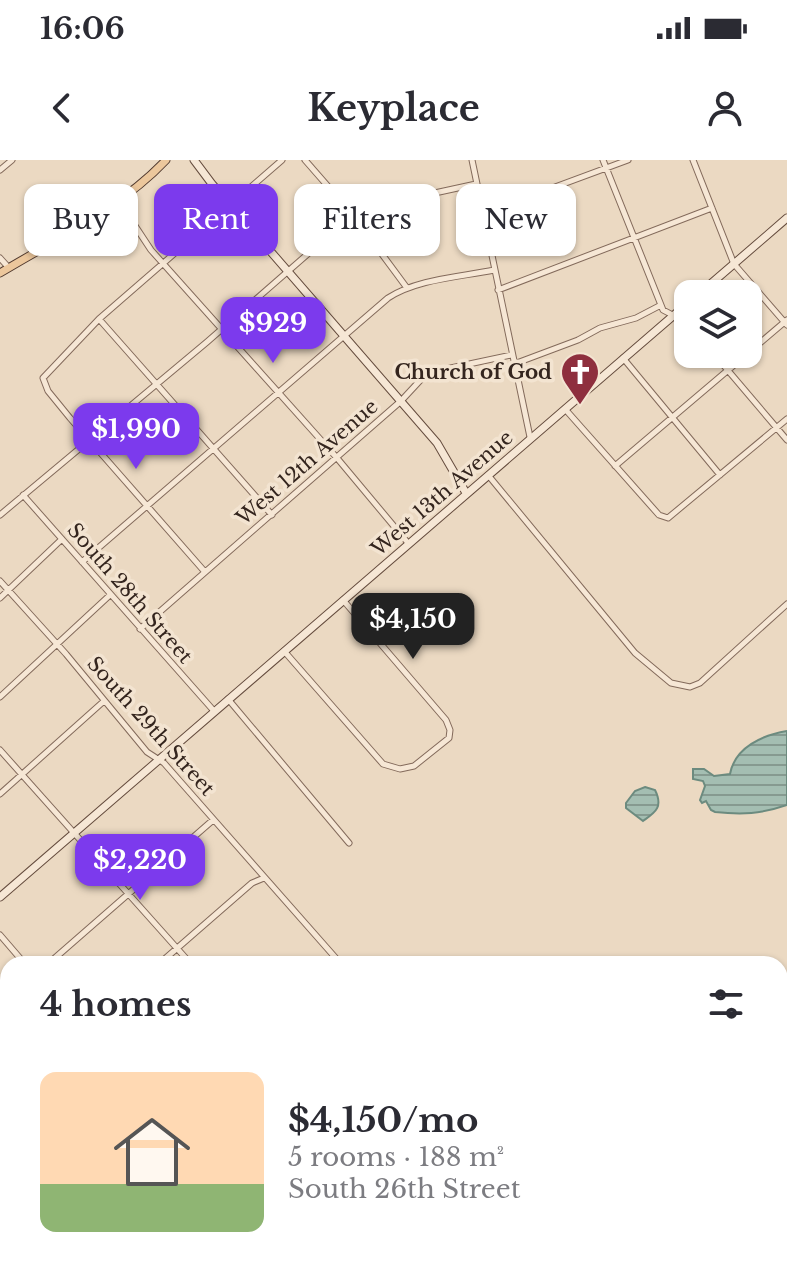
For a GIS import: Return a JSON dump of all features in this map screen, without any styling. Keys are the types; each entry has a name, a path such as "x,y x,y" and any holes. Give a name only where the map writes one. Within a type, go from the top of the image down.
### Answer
{"main road":[{"path":"138,185 166,160"},
{"path":"0,273 28,256"}],"street":[{"path":"0,170 12,160"},
{"path":"194,160 213,184"},
{"path":"254,184 282,160"},
{"path":"305,160 326,184"},
{"path":"472,160 476,184"},
{"path":"603,160 661,305 674,316"},
{"path":"564,184 628,160"},
{"path":"693,160 734,264 786,322 762,342"},
{"path":"498,290 712,208"},
{"path":"715,280 787,218"},
{"path":"138,233 408,543"},
{"path":"171,256 99,319 43,378 48,391 205,572"},
{"path":"275,256 445,454 466,493"},
{"path":"0,515 305,256"},
{"path":"383,256 407,288"},
{"path":"491,256 530,437"},
{"path":"0,258 9,268"},
{"path":"82,562 388,298 407,288 494,270"},
{"path":"514,364 578,340 600,328 636,318 661,305"},
{"name":"West 13th Avenue","path":"0,897 674,316"},
{"path":"99,319 272,515"},
{"name":"West 12th Avenue","path":"140,629 401,401 427,373 511,355"},
{"path":"623,358 720,475"},
{"path":"726,368 787,440"},
{"path":"615,466 732,368"},
{"path":"564,408 663,517 670,517 787,419"},
{"path":"488,475 624,641 671,683 690,687 700,683 787,604"},
{"name":"South 28th Street","path":"23,495 214,711"},
{"path":"0,598 62,539"},
{"name":"South 29th Street","path":"0,581 147,752 158,759 334,956"},
{"path":"0,697 110,595"},
{"path":"283,650 377,759 392,768 414,766 450,734 446,720 343,600"},
{"path":"227,699 349,843"},
{"path":"0,794 104,701"},
{"path":"0,750 184,956"},
{"path":"57,956 213,820"},
{"path":"168,956 252,883 264,878"},
{"path":"0,935 18,956"}],"shaded area":[{"path":"787,731 787,805 760,812 734,813 715,812 706,801 702,803 700,800 705,786 703,781 693,779 693,769 704,769 714,776 730,774 738,756 751,744"},
{"path":"645,787 655,790 658,806 643,821 626,808 626,803 635,791"}],"place":[{"name":"Church of God","path":"580,406"}]}
